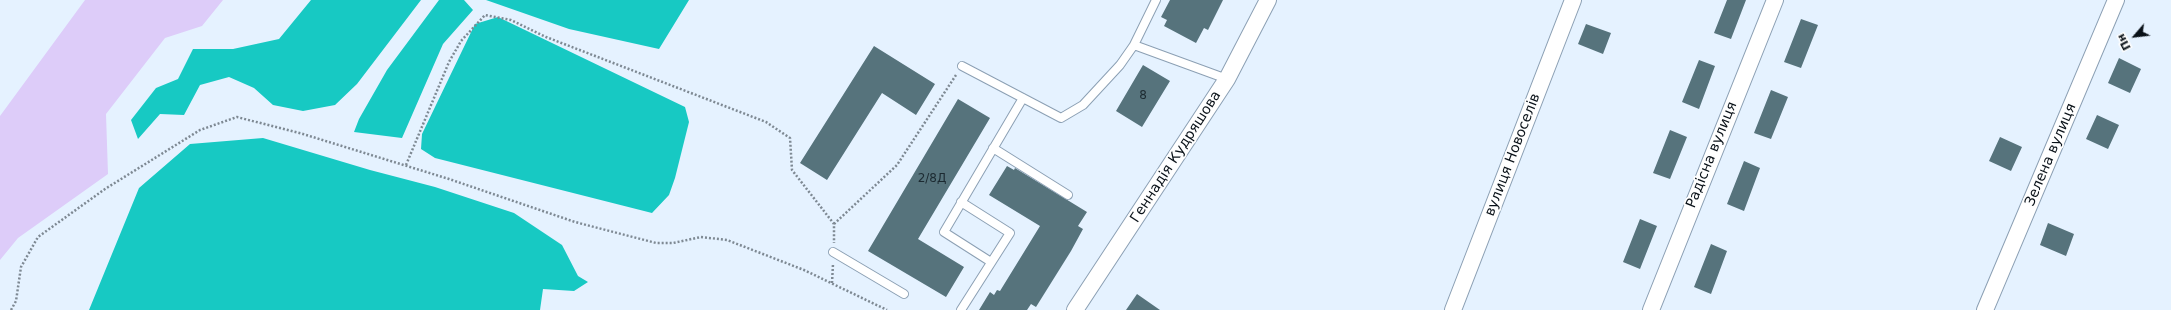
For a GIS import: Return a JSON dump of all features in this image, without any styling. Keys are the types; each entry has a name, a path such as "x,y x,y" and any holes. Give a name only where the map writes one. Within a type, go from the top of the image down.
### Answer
{"street":[{"name":"Геннадія Кудряшова","path":"1075,310 1227,79 1268,0"},
{"name":"вулиця Новоселів","path":"1453,310 1573,0"},
{"name":"Радісна вулиця","path":"1651,310 1775,0"},
{"name":"Зелена вулиця","path":"1985,310 2116,0"}],"lane":[{"path":"962,66 1061,118 1084,105 1120,65 1134,44 1156,0"},
{"path":"1134,44 1227,79"},
{"path":"991,262 944,232 1023,98"},
{"path":"994,148 1068,195"},
{"path":"961,202 1010,233 961,310"},
{"path":"833,252 904,294"}],"path":[{"path":"406,165 448,62 461,41 485,15 511,20 546,37 766,122 790,138 792,170 834,224 832,283"},
{"path":"834,224 897,164 962,66"},
{"path":"11,310 16,301 21,267 38,237 105,189 200,130 237,117 303,134 406,165 575,222 656,242 673,243 701,237 727,240 804,270 887,310"}],"shaded area":[{"path":"85,0 223,0 202,26 165,38 106,114 108,174 18,238 0,260 0,116"},
{"path":"311,0 421,0 357,84 335,105 303,111 273,105 254,88 229,77 200,85 184,115 160,114 138,139 131,120 156,88 178,79 193,49 233,49 279,39"},
{"path":"439,0 464,0 473,10 443,44 402,138 354,132 359,119 387,70"},
{"path":"486,0 689,0 659,49 569,29"},
{"path":"498,17 685,107 689,122 675,178 669,195 652,213 435,158 421,149 422,134 475,24"},
{"path":"263,138 370,170 435,187 514,213 562,245 578,276 588,282 574,291 543,289 540,310 89,310 139,188 190,144"}],"building":[{"path":"1170,0 1223,0 1208,30 1204,28 1196,43 1164,26 1167,20 1161,17"},
{"path":"1727,0 1746,0 1731,39 1714,33"},
{"path":"1801,19 1818,25 1801,68 1784,62"},
{"path":"1586,24 1611,33 1603,54 1578,44"},
{"path":"874,46 935,84 916,115 882,93 827,180 800,163"},
{"path":"2119,58 2141,69 2130,93 2108,83"},
{"path":"1699,60 1715,66 1699,109 1682,102"},
{"path":"1143,65 1170,81 1142,127 1116,111"},
{"path":"1771,90 1788,97 1771,139 1754,133"},
{"path":"958,99 990,118 918,239 964,267 946,297 868,251"},
{"path":"2097,115 2119,125 2108,149 2086,139"},
{"path":"1670,130 1687,137 1670,179 1653,173"},
{"path":"2000,137 2022,147 2011,171 1989,161"},
{"path":"1744,161 1760,168 1744,211 1727,204"},
{"path":"1007,166 1014,170 1015,168 1087,212 1078,226 1083,229 1036,307 1031,304 1027,310 979,310 990,292 994,295 997,290 1000,291 1040,226 989,195"},
{"path":"1640,219 1657,226 1640,269 1623,262"},
{"path":"2048,223 2074,234 2066,256 2040,245"},
{"path":"1711,244 1727,251 1711,294 1694,287"},
{"path":"1137,294 1160,310 1126,310"}]}
